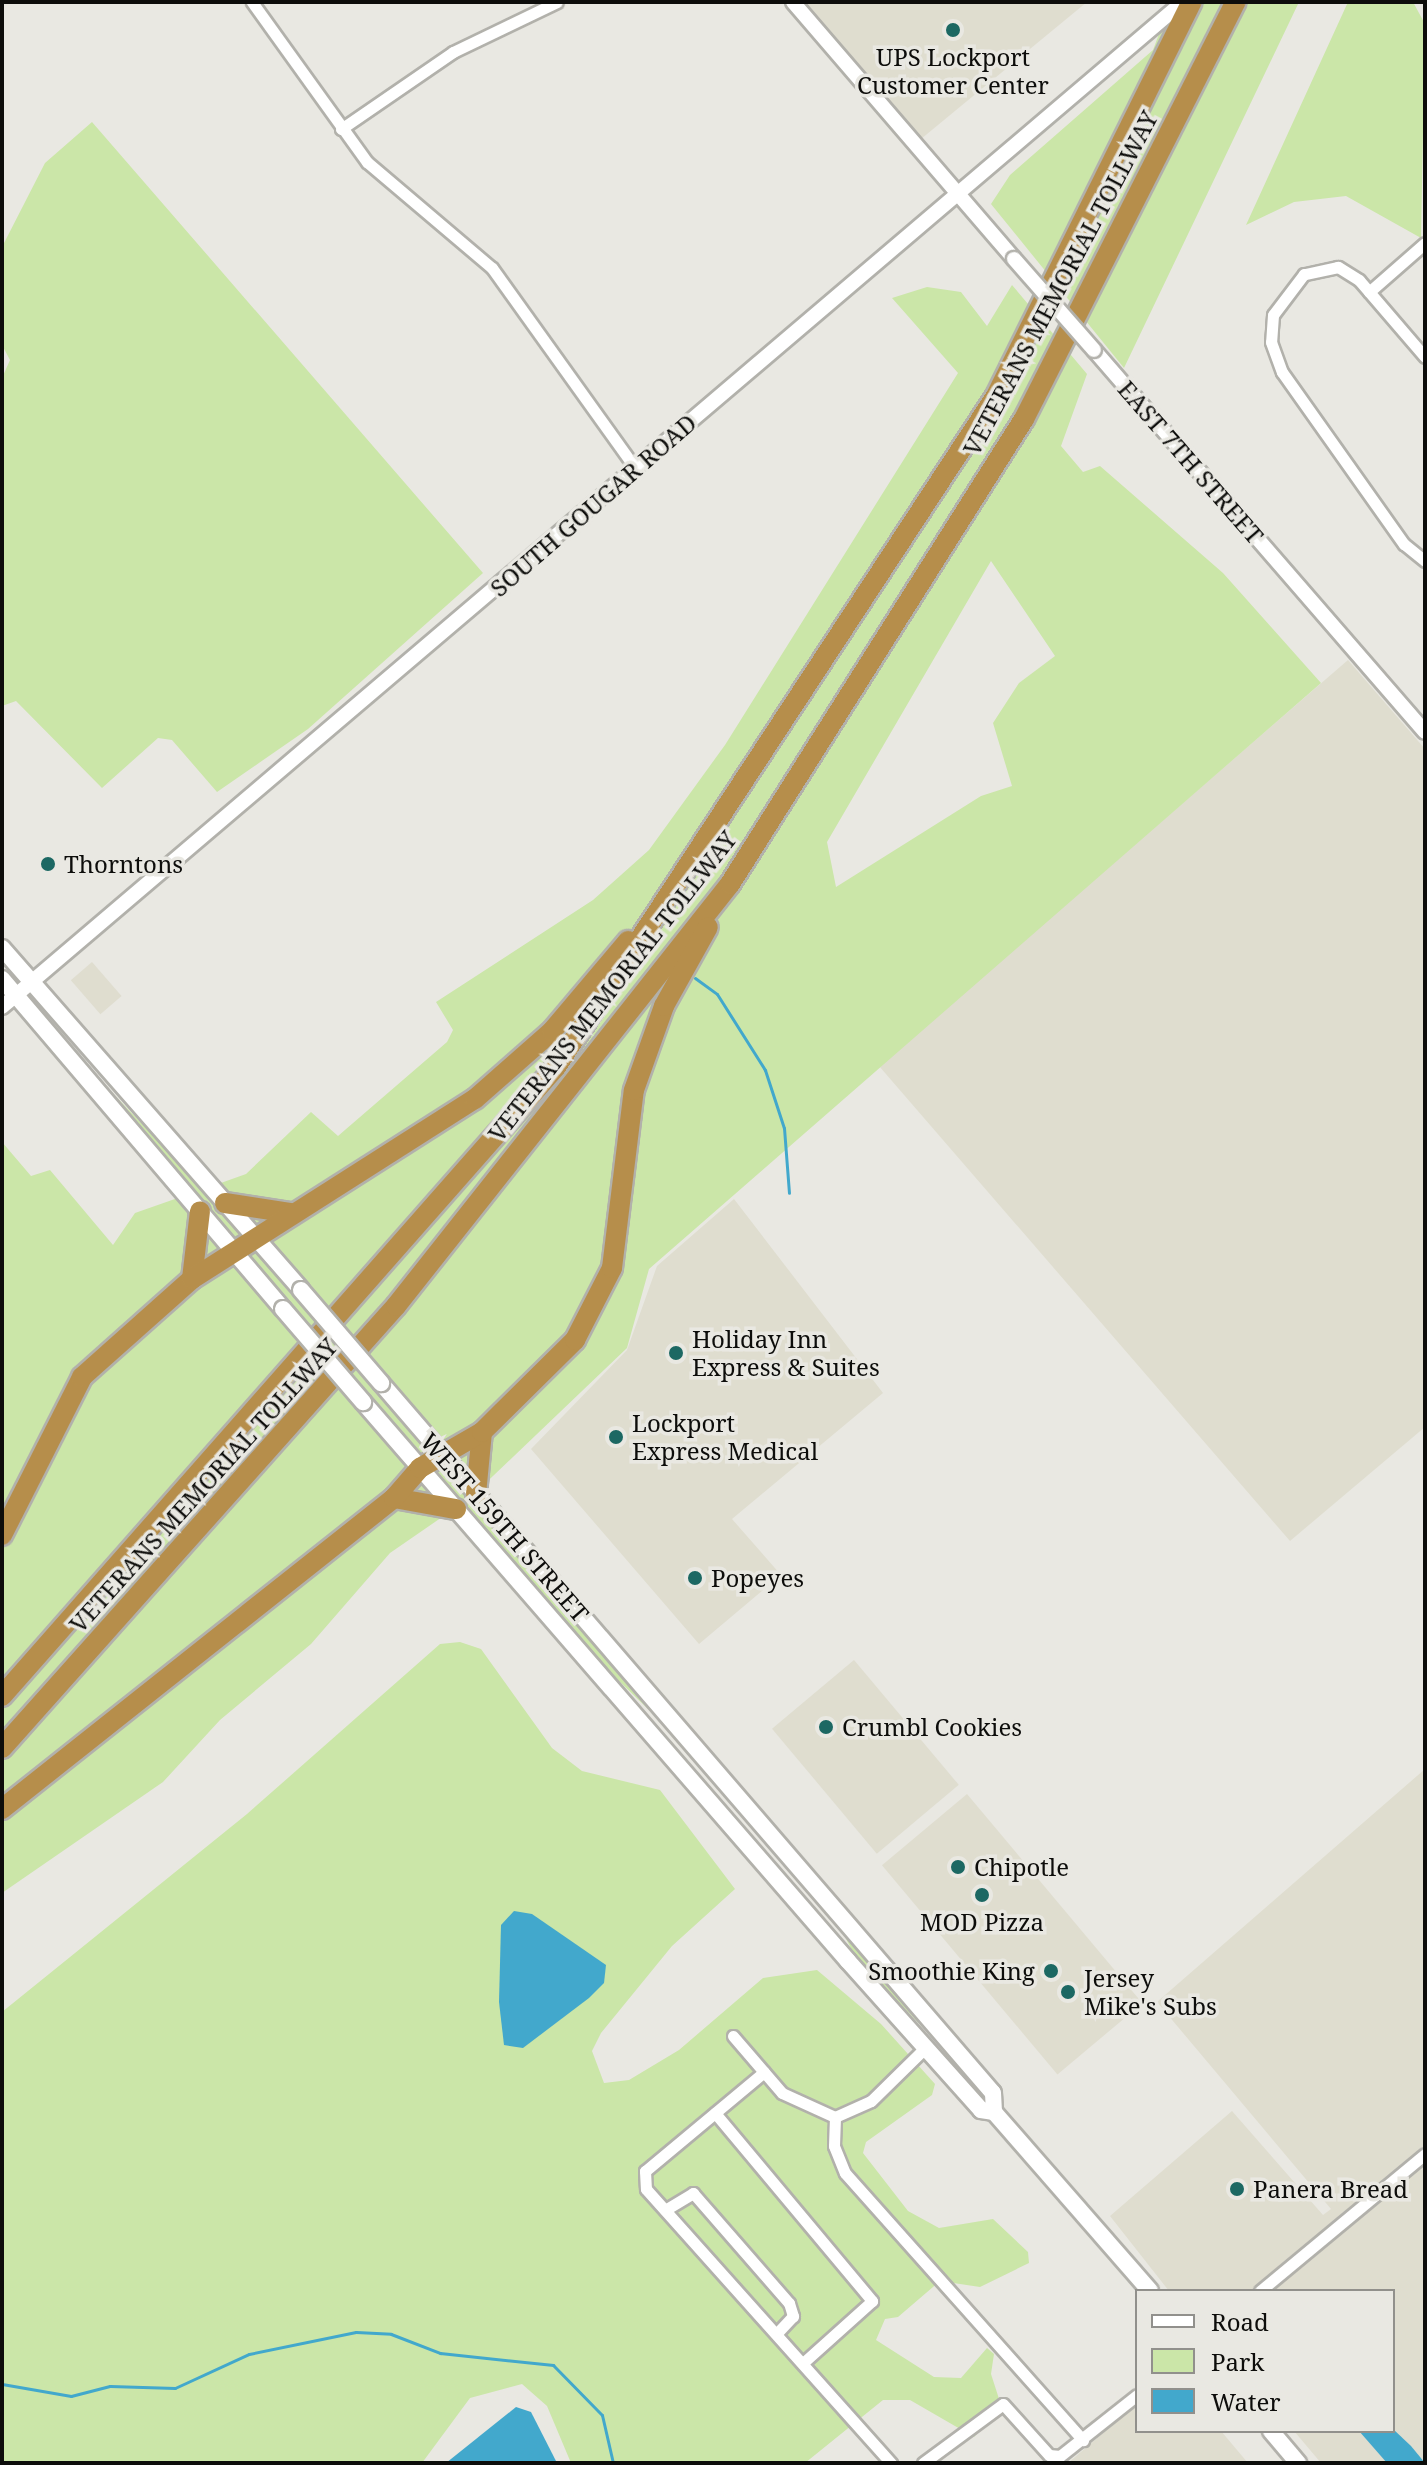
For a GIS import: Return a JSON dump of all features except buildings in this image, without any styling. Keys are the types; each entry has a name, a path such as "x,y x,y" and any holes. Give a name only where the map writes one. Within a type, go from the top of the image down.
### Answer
{"highway":[{"name":"VETERANS MEMORIAL TOLLWAY","path":"2,1696 556,1067 698,859 996,396 1192,2"},
{"name":"VETERANS MEMORIAL TOLLWAY","path":"2,1748 396,1306 742,865 1024,419 1236,2"},
{"path":"2,1535 82,1377 192,1279 234,1251 257,1240 291,1213 475,1099 552,1031 698,859"},
{"path":"2,1809 394,1498 420,1468 482,1432 554,1365 598,1307 612,1268 634,1090 664,1006 742,865"},
{"path":"225,1203 291,1213"},
{"path":"192,1279 200,1211"},
{"path":"476,1494 482,1432"},
{"path":"394,1498 456,1509"}],"main road":[{"name":"WEST 159TH STREET","path":"2,948 993,2093 994,2112 1148,2289"},
{"name":"WEST 159TH STREET","path":"2,979 363,1402 925,2048 981,2110 994,2112"},
{"path":"1273,2433 1298,2463"}],"street":[{"path":"252,2 341,129 396,189 492,268 635,468"},
{"path":"341,129 453,52 557,2"},
{"name":"EAST 7TH STREET","path":"793,2 1425,732"},
{"name":"SOUTH GOUGAR ROAD","path":"2,1007 1183,2"},
{"path":"1369,292 1425,243"},
{"path":"1425,357 1347,271 1314,268 1277,303 1271,342 1282,372 1391,527 1425,561"},
{"path":"733,2036 782,2093 835,2117 871,2101 925,2048"},
{"path":"764,2072 645,2171 646,2189 760,2322 778,2332 891,2463"},
{"path":"715,2113 872,2301 804,2362"},
{"path":"835,2117 834,2146 845,2173 1083,2440"},
{"path":"1262,2289 1425,2154"},
{"path":"665,2210 693,2193 789,2303 793,2316 778,2332"},
{"path":"923,2463 1003,2404 1049,2455 1083,2440 1135,2397"}],"shaded area":[{"path":"804,2 1087,2 921,139"},
{"path":"1348,660 1425,749 1425,1427 1290,1541 879,1066"},
{"path":"92,962 122,996 100,1014 71,980"},
{"path":"734,1199 883,1393 732,1519 781,1575 699,1644 531,1449 627,1350 657,1266"},
{"path":"854,1660 959,1785 877,1854 772,1729"},
{"path":"1425,1769 1425,2463 1321,2463 1296,2433 1395,2433 1395,2289 1167,2289 1110,2216 1232,2111 1323,2215 1331,2209 1157,2002"},
{"path":"967,1794 1142,2003 1057,2074 882,1865"},
{"path":"1135,2406 1135,2433 1223,2433 1248,2463 1068,2463"}],"green space":[{"path":"1171,2 1299,2 1124,368 991,204 1010,175 1153,50"},
{"path":"1348,2 1413,2 1425,24 1421,238 1346,196 1294,202 1246,225"},
{"path":"92,122 483,573 308,729 217,792 172,740 158,738 102,788 16,701 2,706 2,378 10,360 2,345 2,247 45,163"},
{"path":"1012,285 1087,374 1061,446 1083,472 1100,466 1223,573 1321,683 649,1269 627,1348 471,1497 679,1739 586,1649 461,1504 390,1553 311,1644 220,1720 163,1782 2,1893 2,1142 31,1176 50,1170 113,1245 135,1213 192,1193 105,1085 204,1189 246,1174 311,1112 338,1136 447,1042 453,1030 436,1002 593,900 649,850 725,745 958,373 892,298 927,287 961,292 987,326","holes":["991,561 1055,656 1019,683 993,723 1012,786 981,796 836,887 827,842"]},
{"path":"460,1642 481,1649 552,1748 582,1771 660,1790 735,1889 672,1946 601,2033 592,2051 604,2083 629,2080 679,2050 763,1978 817,1970 881,2024 935,2084 932,2095 866,2142 863,2153 908,2211 939,2228 993,2219 1028,2252 1029,2263 980,2287 940,2281 898,2317 885,2319 876,2340 934,2377 961,2378 987,2348 994,2354 991,2374 1001,2405 974,2437 910,2400 883,2400 805,2463 571,2463 547,2406 522,2384 470,2398 422,2463 2,2463 2,2012 247,1814 440,1644"},
{"path":"843,1930 930,2035 856,1958"}],"water":[{"path":"514,1911 532,1914 606,1965 604,1983 589,1998 523,2048 504,2045 499,2002 501,1925"},
{"path":"516,2407 531,2412 557,2463 446,2463"},
{"path":"1395,2431 1425,2463 1387,2463 1361,2433"}],"waterway":[{"path":"695,978 717,994 765,1070 784,1128 789,1193"},
{"path":"2,2384 71,2396 110,2386 175,2388 249,2354 356,2332 391,2334 440,2353 553,2365 602,2415 613,2463"}],"place":[{"name":"UPS Lockport Customer Center","path":"953,30"},
{"name":"Thorntons","path":"48,864"},
{"name":"Holiday Inn Express & Suites","path":"676,1353"},
{"name":"Lockport Express Medical","path":"616,1437"},
{"name":"Popeyes","path":"695,1578"},
{"name":"Crumbl Cookies","path":"826,1727"},
{"name":"Chipotle","path":"958,1867"},
{"name":"MOD Pizza","path":"982,1895"},
{"name":"Smoothie King","path":"1051,1971"},
{"name":"Jersey Mike's Subs","path":"1068,1992"},
{"name":"Panera Bread","path":"1237,2189"}]}
